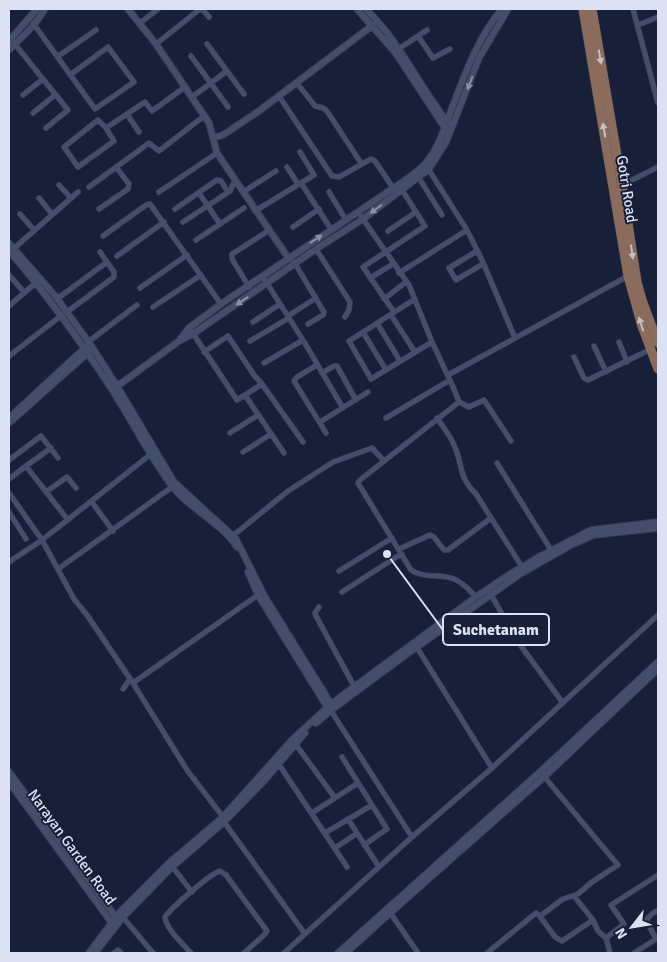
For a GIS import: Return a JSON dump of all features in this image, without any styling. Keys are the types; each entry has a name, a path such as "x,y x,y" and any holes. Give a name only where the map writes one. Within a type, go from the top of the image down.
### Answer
{"main road":[{"name":"Gotri Road","path":"582,9 590,24"},
{"name":"Gotri Road","path":"592,9 590,24 637,282 658,343"},
{"name":"Gotri Road","path":"618,185 620,239 628,276 642,326 658,369"}],"street":[{"path":"9,50 37,9"},
{"path":"12,43 36,28 45,9"},
{"path":"128,9 156,44 209,122 217,153 268,231 292,260 316,298 324,314 308,324"},
{"path":"140,23 158,9"},
{"path":"156,44 201,9 208,17"},
{"path":"357,9 397,50 449,130"},
{"path":"366,9 448,122"},
{"path":"449,130 448,122 470,61 483,36 502,9"},
{"path":"114,388 179,341 221,304 263,277 316,248 363,219 419,178 442,150 479,58 508,9"},
{"path":"633,9 658,103"},
{"path":"638,25 658,17"},
{"path":"30,18 36,28 95,110 134,82 108,47 70,75"},
{"path":"213,138 223,135 279,96 373,25"},
{"path":"57,57 96,30"},
{"path":"397,50 428,30"},
{"path":"418,36 432,58 450,49"},
{"path":"12,43 68,110 46,128"},
{"path":"207,44 244,94"},
{"path":"191,56 228,107"},
{"path":"192,98 227,71"},
{"path":"23,95 43,79"},
{"path":"297,83 315,106 326,111 361,163"},
{"path":"106,128 145,102 152,111 185,87"},
{"path":"33,113 56,95"},
{"path":"279,96 332,176 339,177 368,159 373,159 393,188"},
{"path":"127,114 139,132"},
{"path":"89,187 149,143 159,151 204,116"},
{"path":"98,120 106,128 114,141 78,167 64,147 98,120"},
{"path":"255,211 314,175 300,152"},
{"path":"159,192 217,153"},
{"path":"191,330 267,284 292,260 331,229 427,166"},
{"path":"427,166 467,230 484,264 515,338"},
{"path":"99,209 128,189 129,184 116,167"},
{"path":"287,167 319,209 331,229"},
{"path":"618,185 658,167"},
{"path":"243,192 276,171"},
{"path":"419,178 442,215"},
{"path":"175,209 217,180 221,182 228,192"},
{"path":"184,222 232,189 235,180"},
{"path":"59,185 71,198"},
{"path":"402,190 425,226 363,267 415,352"},
{"path":"64,314 56,297 10,249 78,192"},
{"path":"329,192 346,220"},
{"path":"199,193 220,224"},
{"path":"39,198 52,214"},
{"path":"103,236 148,204 152,206 221,304"},
{"path":"196,240 244,208"},
{"path":"293,227 319,209"},
{"path":"358,212 406,282 415,299 458,402 469,407 484,400 512,441"},
{"path":"388,231 416,212"},
{"path":"20,214 34,230"},
{"path":"117,256 164,222"},
{"path":"399,273 467,230"},
{"path":"249,287 232,259 232,254 268,231"},
{"path":"316,248 350,302 349,310 345,317"},
{"path":"477,251 449,268 456,280 484,264"},
{"path":"9,356 113,278 114,272 100,252"},
{"path":"140,288 187,255"},
{"path":"56,297 61,296 107,262"},
{"path":"370,278 393,264"},
{"path":"9,275 24,292"},
{"path":"153,307 201,275"},
{"path":"386,418 449,377 515,338 628,276"},
{"path":"263,277 343,408"},
{"path":"9,306 39,280"},
{"path":"39,280 88,347 174,482 231,537 331,709"},
{"path":"384,299 406,282"},
{"path":"250,341 316,298"},
{"path":"415,299 349,342 371,379 432,342"},
{"path":"253,322 280,304"},
{"path":"9,418 137,306"},
{"path":"377,324 400,361"},
{"path":"191,330 237,400 262,384"},
{"path":"363,332 386,370"},
{"path":"204,352 228,336 303,442"},
{"path":"264,363 303,340"},
{"path":"619,342 627,362"},
{"path":"594,346 606,372"},
{"path":"9,423 88,347"},
{"path":"574,356 586,380 650,350"},
{"path":"316,365 296,377 294,381 326,433"},
{"path":"322,373 337,366 356,400"},
{"path":"114,388 151,454 172,486 231,537 258,595 412,837"},
{"path":"320,422 368,392"},
{"path":"245,395 284,453"},
{"path":"458,402 358,483 414,573 453,578 476,597"},
{"path":"230,433 258,415"},
{"path":"437,418 454,444 463,478 476,494 522,567"},
{"path":"243,452 271,434"},
{"path":"9,460 41,436 58,458"},
{"path":"9,479 51,448"},
{"path":"231,537 288,491 333,462 372,448 384,461"},
{"path":"9,562 42,540 151,454"},
{"path":"497,463 551,550"},
{"path":"26,466 68,520"},
{"path":"46,492 67,477 76,488"},
{"path":"58,569 113,531 172,486"},
{"path":"9,493 11,500 42,540 74,599 88,615 132,681 187,770 305,934"},
{"path":"91,501 113,531"},
{"path":"9,512 26,539"},
{"path":"342,592 400,552 430,535 434,537 444,550 448,550 491,518"},
{"path":"331,709 522,567 551,550 585,532 597,528 658,522"},
{"path":"223,819 293,742 354,686 415,646 476,597 489,592 586,538 606,533 658,528"},
{"path":"339,571 392,538"},
{"path":"489,592 523,648 563,703"},
{"path":"123,689 258,595"},
{"path":"319,607 316,616 354,686"},
{"path":"284,953 378,867 492,768 658,615"},
{"path":"415,646 492,768"},
{"path":"338,953 542,774 658,667"},
{"path":"89,953 117,920 170,865 264,781 293,742"},
{"path":"293,742 335,798"},
{"path":"342,757 387,829 364,846"},
{"path":"278,763 347,867"},
{"path":"9,772 117,920 153,953"},
{"path":"540,916 563,899 574,896 618,865 542,774"},
{"name":"Narayan Garden Road","path":"9,782 117,920"},
{"path":"312,813 358,783"},
{"path":"325,833 372,804"},
{"path":"348,819 378,867"},
{"path":"335,848 356,834"},
{"path":"170,865 192,892"},
{"path":"191,953 165,920 167,914 218,871 224,872 266,930 264,935 244,953"},
{"path":"606,938 624,924 610,905 658,874"},
{"path":"574,896 593,920 598,931 606,938 610,953"},
{"path":"634,953 656,939 646,920 658,910"},
{"path":"346,953 388,911"},
{"path":"388,911 418,953"},
{"path":"487,953 536,913 555,937 562,941 593,920"},
{"path":"95,953 117,920"},
{"path":"114,953 118,950 121,953"}],"place":[{"name":"Suchetanam","path":"387,554"}]}
